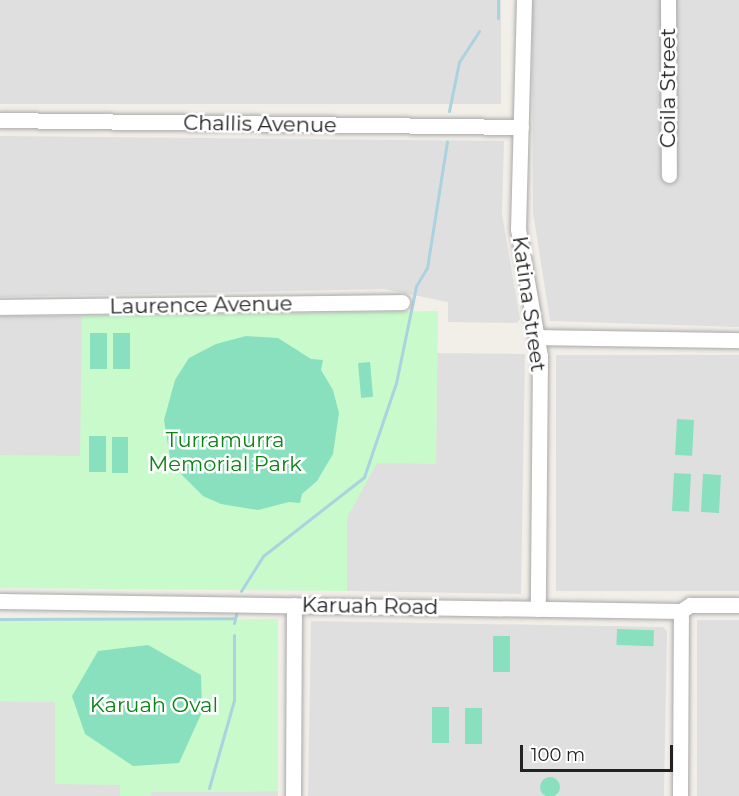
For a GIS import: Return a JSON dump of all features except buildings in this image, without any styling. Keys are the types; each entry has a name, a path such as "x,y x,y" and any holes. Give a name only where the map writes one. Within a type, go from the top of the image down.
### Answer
{"street":[{"name":"Katina Street","path":"524,0 518,229 538,337 538,609"},
{"name":"Coila Street","path":"668,0 669,175"},
{"name":"Challis Avenue","path":"0,120 520,128"},
{"name":"Laurence Avenue","path":"0,308 402,302"},
{"path":"538,337 739,340"},
{"name":"Karuah Road","path":"0,601 681,611 690,605 739,605"},
{"path":"293,796 294,605"},
{"path":"680,796 681,611"}],"shaded area":[{"path":"0,0 501,0 501,104 0,104"},
{"path":"532,0 739,0 739,327 550,321 533,212"},
{"path":"0,136 504,141 502,214 520,319 517,323 448,322 448,302 384,289 0,297"},
{"path":"0,316 82,316 82,457 0,457"},
{"path":"437,353 525,354 521,594 347,591 347,517 377,462 436,463"},
{"path":"556,355 739,355 739,591 556,591"},
{"path":"697,620 739,620 739,796 697,796"},
{"path":"311,621 663,627 667,631 664,796 308,796"},
{"path":"0,701 55,702 120,785 120,796 0,796"},
{"path":"278,791 278,796 151,796 151,792"}],"green space":[{"name":"Turramurra Memorial Park","path":"438,311 436,464 377,463 347,518 347,591 0,588 0,455 80,456 82,316"},
{"path":"90,333 107,333 107,369 90,369"},
{"path":"113,333 130,333 130,369 113,369"},
{"path":"246,336 278,338 311,359 323,360 321,370 333,390 339,413 333,454 317,481 302,494 300,503 289,502 258,510 221,504 203,496 171,464 164,420 175,380 189,358 216,344"},
{"path":"370,362 373,397 361,398 358,363"},
{"path":"677,419 694,420 692,456 675,455"},
{"path":"89,436 106,436 106,472 89,472"},
{"path":"112,437 128,437 128,473 112,473"},
{"path":"674,473 691,474 689,512 672,511"},
{"path":"703,474 721,475 719,513 701,512"},
{"name":"Karuah Oval","path":"278,619 278,791 152,792 151,796 120,796 120,785 55,784 55,702 0,701 0,621"},
{"path":"617,629 654,630 653,646 616,645"},
{"path":"493,636 510,636 510,672 493,672"},
{"path":"148,645 201,675 202,712 179,763 133,766 85,734 72,696 98,651"},
{"path":"432,707 449,707 449,743 432,743"},
{"path":"465,708 482,708 482,744 465,744"},
{"path":"550,777 557,780 560,787 557,794 550,797 543,794 540,787 543,780"}],"waterway":[{"path":"498,0 498,18"},
{"path":"449,111 459,62 479,31"},
{"path":"241,591 263,556 364,477 396,383 416,286 427,268 447,142"},
{"path":"234,623 237,610"},
{"path":"0,619 235,618"},
{"path":"209,788 234,700 234,635"}]}
